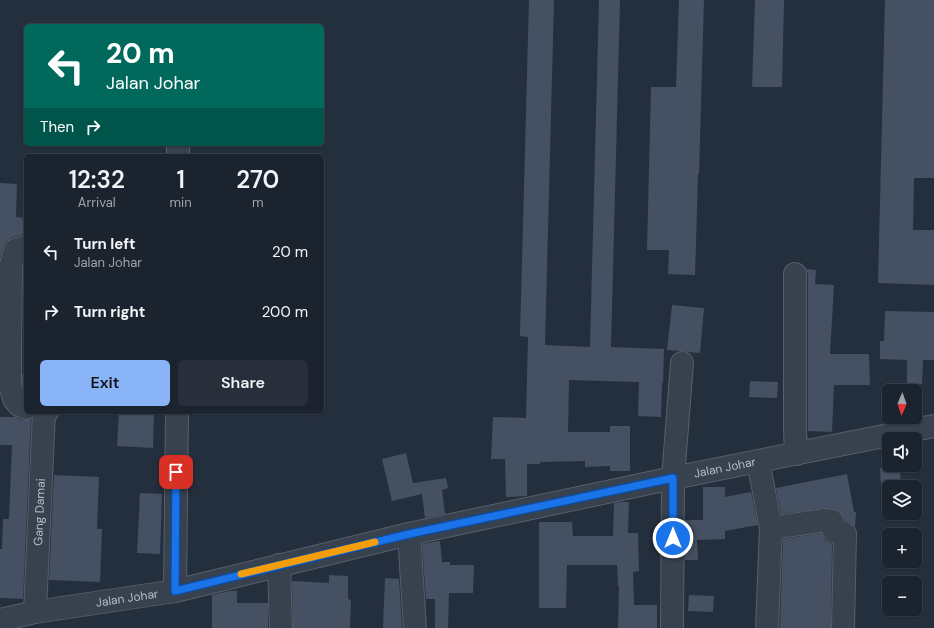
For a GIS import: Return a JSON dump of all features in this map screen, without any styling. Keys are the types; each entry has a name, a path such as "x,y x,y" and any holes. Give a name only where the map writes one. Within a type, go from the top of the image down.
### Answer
{"street":[{"path":"24,247 15,250 12,265 10,345 10,385 14,399 24,407"},
{"path":"795,274 796,454"},
{"path":"672,628 673,478 682,363"},
{"name":"Gang Damai","path":"35,612 45,414"},
{"path":"175,591 177,414"},
{"name":"Jalan Johar","path":"0,620 35,612 175,591 409,534 673,478 934,426"},
{"path":"758,461 771,528 767,628"},
{"path":"771,528 826,520 832,521 834,532 842,532 845,534 842,628"},
{"path":"409,534 415,628"},
{"path":"279,565 281,628"}],"building":[{"path":"529,0 554,0 545,345 590,347 599,0 620,0 611,347 664,349 663,383 661,417 638,416 639,382 569,380 568,432 610,432 610,426 630,426 630,471 610,471 610,466 585,467 585,461 540,462 540,464 527,464 527,496 506,497 505,459 491,459 493,417 526,418 528,337 520,336"},
{"path":"679,0 704,0 695,275 668,274 669,250 647,250 651,87 676,87"},
{"path":"755,0 784,0 782,87 752,87"},
{"path":"885,0 934,0 934,178 914,178 913,230 934,230 934,285 878,283"},
{"path":"0,183 17,184 16,217 24,218 24,234 6,241 0,258"},
{"path":"806,269 816,270 815,284 834,285 830,354 869,354 870,385 834,385 832,432 808,431 808,274"},
{"path":"672,305 704,308 700,353 667,350"},
{"path":"885,311 934,312 934,360 923,360 922,384 907,384 907,360 880,359 880,341 884,341"},
{"path":"22,374 24,374 24,388 22,383"},
{"path":"750,381 778,382 777,398 749,397"},
{"path":"119,414 154,414 153,448 117,446"},
{"path":"14,416 21,420 31,419 23,599 0,598 0,549 2,549 3,519 9,519 12,445 0,445 0,417"},
{"path":"406,453 413,483 446,478 448,488 442,490 445,514 425,518 422,494 392,501 382,459"},
{"path":"880,468 882,468 882,472 900,472 901,480 882,480 881,487"},
{"path":"847,474 854,512 856,512 855,527 845,520 840,512 834,509 824,508 781,514 776,488"},
{"path":"54,475 99,477 97,529 102,529 100,582 49,580"},
{"path":"703,487 725,487 725,497 751,492 758,525 725,531 725,539 697,540 698,560 685,560 685,520 703,520"},
{"path":"140,493 162,494 160,554 137,553"},
{"path":"629,502 628,533 638,533 639,571 633,572 634,605 657,605 657,628 618,628 619,586 617,565 567,565 566,608 539,608 539,522 572,522 573,536 613,536 614,503"},
{"path":"822,533 824,540 832,544 831,628 780,628 783,539"},
{"path":"440,541 442,562 450,562 450,565 474,565 473,593 449,593 448,628 435,628 435,599 426,599 422,544"},
{"path":"329,575 348,576 348,599 351,600 350,628 293,628 292,581 329,583"},
{"path":"385,578 399,579 402,628 383,628"},
{"path":"229,591 237,591 237,603 268,603 268,628 212,628 212,595"},
{"path":"689,595 714,596 713,612 688,611"}],"slow traffic":[{"path":"241,574 375,542"}],"route":[{"path":"176,472 175,591 409,534 673,478 673,538"}]}
